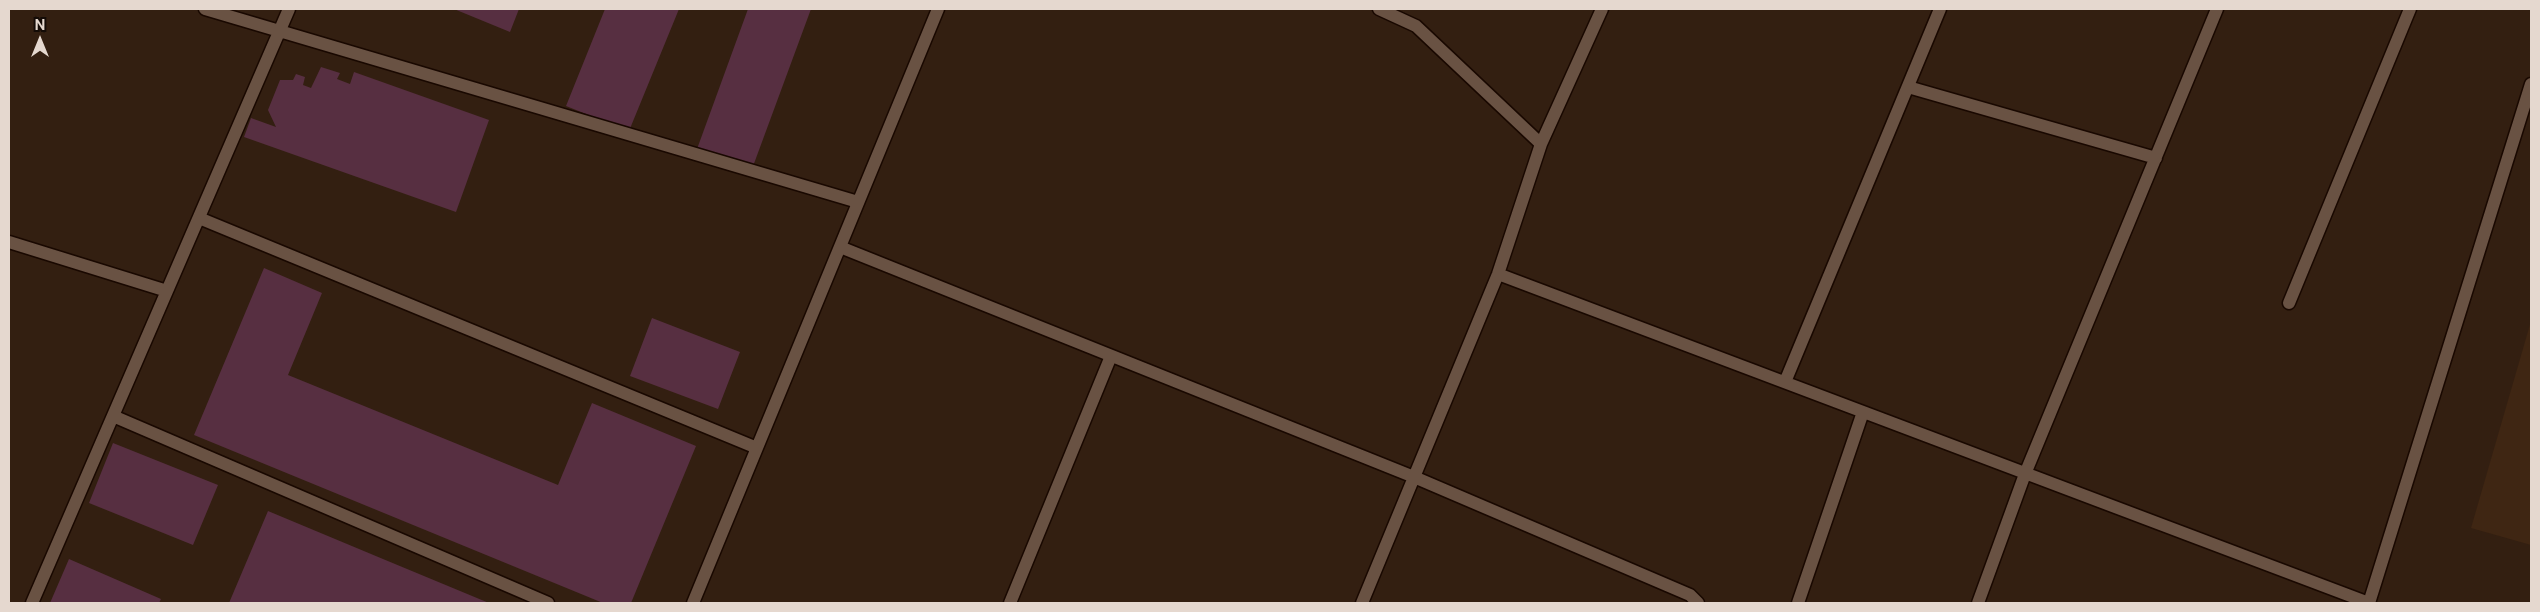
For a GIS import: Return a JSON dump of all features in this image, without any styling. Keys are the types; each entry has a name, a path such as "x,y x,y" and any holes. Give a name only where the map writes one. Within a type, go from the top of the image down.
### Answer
{"street":[{"path":"205,9 858,202"},
{"path":"32,603 289,9"},
{"path":"693,603 938,9"},
{"path":"1379,9 1416,26 1541,144"},
{"path":"1362,603 1498,274 1541,144 1602,9"},
{"path":"1785,382 1940,9"},
{"path":"1978,603 2025,474 2217,9"},
{"path":"2289,302 2410,9"},
{"path":"1498,274 2369,603 2531,84"},
{"path":"1908,87 2156,158"},
{"path":"199,218 757,448"},
{"path":"9,242 167,291"},
{"path":"840,247 1414,477 1690,595 1698,603"},
{"path":"1010,603 1111,356"},
{"path":"1798,603 1863,412"},
{"path":"113,416 548,603"}],"shaded area":[{"path":"2531,321 2531,545 2471,528"}],"building":[{"path":"454,9 519,9 510,32"},
{"path":"605,9 679,9 629,131 566,106"},
{"path":"748,9 811,9 752,169 697,149"},
{"path":"321,67 340,73 337,79 350,84 354,72 489,120 456,212 244,137 251,118 276,127 268,110 280,80 293,80 296,74 305,77 303,85 311,88"},
{"path":"264,268 322,293 288,375 558,485 592,403 696,446 631,603 603,603 194,435"},
{"path":"652,318 740,352 718,409 630,376"},
{"path":"113,443 218,485 193,545 89,503"},
{"path":"268,511 383,559 489,603 229,603"},
{"path":"69,559 161,599 159,603 50,603"}]}
